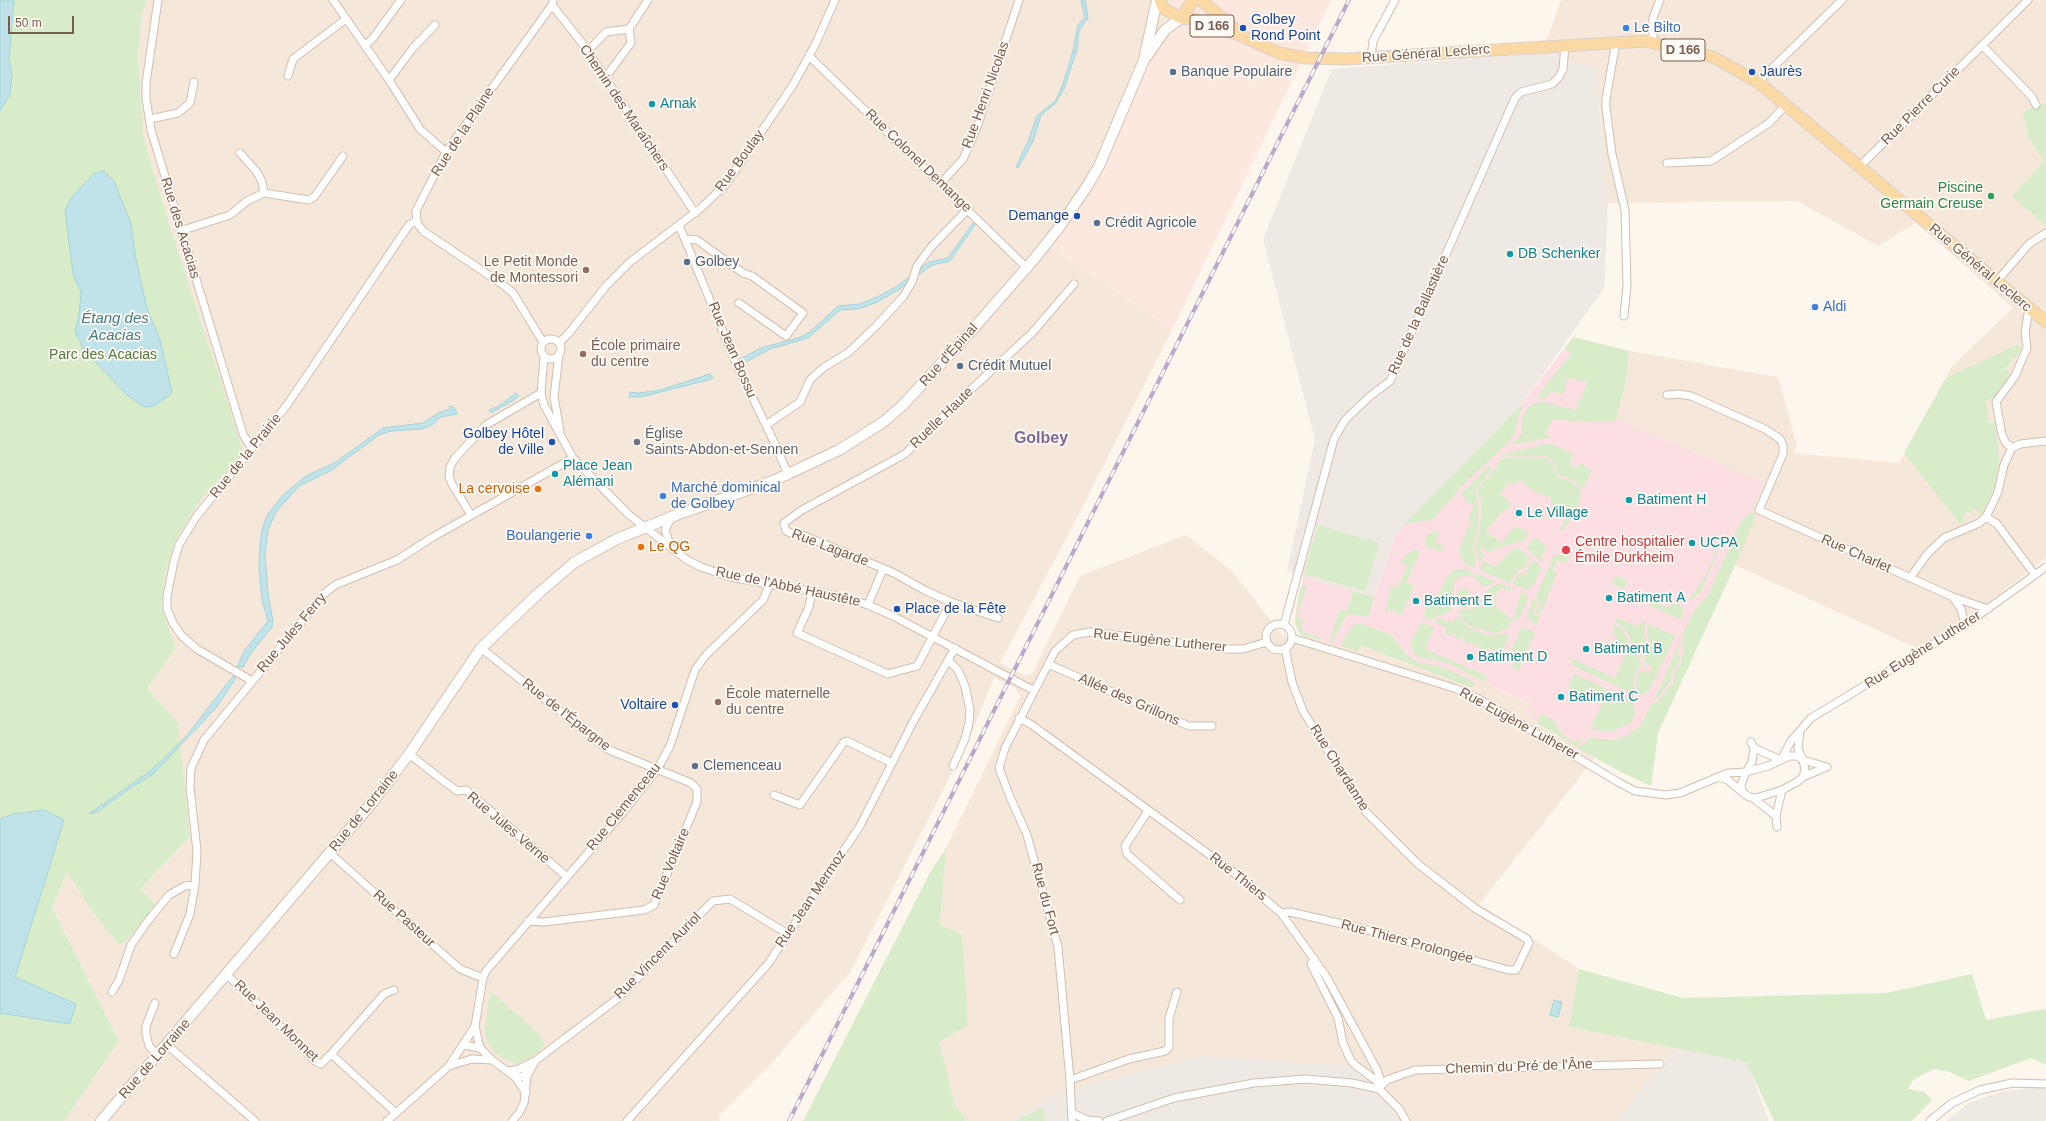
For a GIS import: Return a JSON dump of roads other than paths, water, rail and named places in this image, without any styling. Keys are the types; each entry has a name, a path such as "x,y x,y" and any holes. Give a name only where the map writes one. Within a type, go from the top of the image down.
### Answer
{"main road":[{"name":"Rue d'Épinal","path":"644,527 773,481 788,474 839,450 882,423 902,406 973,329 1058,229 1088,185 1103,157 1144,60 1157,0"},
{"name":"D 166","path":"1160,0 1164,9 1181,18"},
{"path":"1181,18 1193,0"},
{"name":"Rue Général Leclerc","path":"1201,0 1242,36"},
{"name":"Rue d'Épinal","path":"1144,60 1165,30 1181,18"},
{"name":"Rue Général Leclerc","path":"1181,18 1193,19 1242,36 1266,48 1291,56 1346,59 1371,58 1646,41 1713,57 1758,82 2046,322"},
{"name":"Rue de Lorraine","path":"101,1121 227,975 372,803 409,754 481,648 540,592 575,562 617,539 644,527"}],"street":[{"name":"Rue des Acacias","path":"158,0 146,99 156,149 243,434 252,449"},
{"path":"333,0 389,80 420,129 446,152"},
{"path":"365,46 373,38 401,0"},
{"path":"605,78 631,43 629,29 648,0"},
{"name":"Rue Boulay","path":"559,343 569,333 606,286 630,262 694,213 726,184 793,85 809,56 835,0"},
{"name":"Rue Henri Nicolas","path":"941,183 963,158 976,130 1019,0"},
{"path":"1371,58 1373,41 1395,0"},
{"path":"1653,43 1653,18 1660,0"},
{"path":"1758,82 1842,0"},
{"name":"Rue Pierre Curie","path":"1859,167 2028,0"},
{"name":"Chemin des Maraîchers","path":"552,3 605,78 694,213"},
{"name":"Rue de la Plaine","path":"417,220 416,211 446,152 552,3"},
{"path":"288,76 293,59 346,19"},
{"path":"389,80 413,48 435,25"},
{"path":"587,52 606,32 629,29"},
{"path":"1616,42 1606,108 1612,154 1625,210 1627,286 1624,316"},
{"name":"Rue de la Ballastière","path":"1284,624 1334,440 1345,420 1369,397 1390,381 1515,98 1521,92 1552,84 1559,78 1563,69 1565,45"},
{"path":"1982,45 2032,97 2036,105"},
{"name":"Rue Colonel Demange","path":"809,56 1026,267"},
{"path":"150,119 178,113 190,103 194,82"},
{"path":"1667,163 1711,161 1769,123 1786,105"},
{"path":"240,153 257,172 262,182 264,193"},
{"path":"180,231 230,215 247,201 264,193 309,200 315,196 343,156"},
{"path":"766,425 800,402 810,380 823,368 849,352 876,326 903,297 912,282 917,266 931,247 968,209"},
{"path":"417,220 423,231 513,293 543,342 541,348 544,356 541,393 486,425 455,458 450,467 449,476 452,484 471,515"},
{"name":"Rue de la Prairie","path":"252,682 197,649 182,636 173,623 167,609 167,596 174,561 188,530 252,449 309,373 409,225 417,220"},
{"name":"Rue Jean Bossu","path":"679,225 735,361 788,474"},
{"path":"1997,281 2029,244 2046,233"},
{"path":"686,239 697,240 743,273 752,276 803,313 786,336 739,303"},
{"name":"Ruelle Haute","path":"786,521 905,454 965,395 1032,333 1074,284"},
{"path":"2012,448 2006,443 2002,434 1996,402 2015,376 2027,348 2025,333 2029,308"},
{"path":"543,342 551,339 559,343 561,348 554,397 561,437"},
{"path":"544,356 552,359 559,354"},
{"name":"Rue de l'Abbé Haustête","path":"541,393 547,413 573,458 628,514 672,549 701,567 730,577 769,586 842,597 868,605 932,636 1033,690"},
{"name":"Rue Charlet","path":"1667,395 1679,394 1691,396 1765,429 1780,440 1783,445 1783,454 1759,510 1953,597 1988,609"},
{"path":"1910,578 1928,553 1944,538 1978,523 1986,517 1998,492 2004,466 2012,448 2020,444 2046,441"},
{"name":"Rue Jules Ferry","path":"174,954 190,914 195,885 197,851 190,787 191,768 204,740 325,593 335,585 397,560 433,536 573,458"},
{"path":"672,516 665,530 666,537 672,549"},
{"path":"1986,517 1997,524 2035,575"},
{"name":"Rue Lagarde","path":"786,521 784,527 786,531 800,534 883,569 951,602 998,618"},
{"name":"Rue Eugène Lutherer","path":"1782,760 1791,741 1811,718 1965,625 2046,567"},
{"name":"Rue Lagarde","path":"868,605 883,569"},
{"name":"Rue Clemenceau","path":"475,1026 483,978 486,971 566,876 624,811 658,768 670,746 695,670 706,655 763,600 769,586"},
{"path":"812,592 809,607 797,633 888,674 912,669 917,666 951,602"},
{"path":"1953,597 1961,608 1965,625"},
{"path":"1275,624 1284,624 1290,630 1292,638 1290,644 1285,648 1277,650 1266,642 1266,633 1271,626 1275,624"},
{"name":"Rue Eugène Lutherer","path":"1033,690 1055,651 1065,640 1073,635 1090,632 1243,650 1266,642"},
{"name":"Rue Eugène Lutherer","path":"1292,638 1454,688 1479,699 1635,791 1666,795 1680,793 1728,773 1746,772 1790,756 1797,756 1803,760 1829,767 1803,777"},
{"name":"Rue de l'Épargne","path":"481,648 607,749 640,764 658,768"},
{"name":"Rue Jean Mermoz","path":"627,1121 763,970 788,934 860,826 880,790 892,763 955,648"},
{"name":"Rue Chardanne","path":"1285,648 1292,682 1304,712 1365,811 1418,864 1476,909 1527,939 1529,943 1524,955"},
{"path":"948,661 958,670 965,686 970,710 966,734 952,766"},
{"name":"Allée des Grillons","path":"1048,664 1189,726 1212,726"},
{"name":"Rue du Fort","path":"1033,690 1005,748 999,768 1010,797 1028,835 1058,947 1070,1080 1072,1121"},
{"name":"Rue Thiers","path":"1019,718 1032,725 1148,812 1233,872 1281,913 1326,976 1377,1070 1380,1087"},
{"path":"1753,798 1782,790 1803,777 1805,770 1803,760 1798,749 1800,731"},
{"path":"774,795 800,804 844,742 847,741 892,763"},
{"path":"1743,793 1741,785 1752,762 1752,745 1782,760"},
{"name":"Rue Jules Verne","path":"409,754 457,791 466,790 566,876"},
{"name":"Rue Voltaire","path":"528,921 544,922 644,910 654,905 697,802 697,789 691,783 658,768"},
{"path":"1717,777 1728,780 1743,793 1753,798 1776,816"},
{"path":"1777,827 1776,816 1782,790"},
{"path":"1148,812 1125,846 1127,854 1180,900"},
{"name":"Rue Pasteur","path":"330,853 460,969 483,978"},
{"path":"112,992 119,980 131,945 147,922 169,895 186,886 195,885"},
{"name":"Rue Vincent Auriol","path":"509,1071 519,1069 534,1062 617,998 713,901 730,899 788,934"},
{"name":"Rue Thiers Prolongée","path":"1281,913 1290,912 1360,928 1508,970 1516,970 1524,955"},
{"name":"Rue Thiers","path":"1314,958 1311,964 1338,1018 1343,1043 1350,1059 1380,1087"},
{"name":"Rue Jean Monnet","path":"227,975 315,1061 321,1064 331,1054 396,1113"},
{"path":"331,1054 384,994 394,990"},
{"path":"1070,1080 1129,1059 1165,1051 1169,1047 1169,1018 1178,992"},
{"path":"155,1003 146,1026 146,1034 149,1046 158,1055"},
{"path":"387,1121 449,1066 475,1026"},
{"path":"475,1026 480,1048 492,1060 509,1071 526,1093"},
{"path":"166,1045 255,1121"},
{"path":"464,1045 480,1048"},
{"path":"464,1045 472,1059"},
{"path":"472,1059 480,1048"},
{"path":"449,1066 472,1059 492,1060"},
{"name":"Rue Vincent Auriol","path":"512,1121 519,1113 526,1093 528,1076 534,1062"},
{"name":"Chemin du Pré de l'Âne","path":"1380,1087 1387,1080 1415,1070 1660,1064"},
{"path":"515,1077 519,1069 528,1076"},
{"path":"515,1077 528,1076"},
{"path":"1107,1121 1174,1098 1254,1083 1283,1080 1325,1080 1380,1087 1399,1109 1406,1121"},
{"path":"1930,1121 1952,1103 1980,1090 2012,1083 2046,1084"},
{"path":"1072,1113 1087,1120 1099,1121"}],"water":[{"path":"0,0 14,0 9,59 12,75 10,94 0,111"},
{"path":"1081,0 1085,0 1088,18 1079,31 1077,50 1064,89 1055,104 1041,115 1033,141 1018,168 1016,167 1029,139 1037,116 1056,100 1063,84 1073,51 1078,25 1085,17"},
{"name":"Étang des Acacias","path":"104,171 114,181 131,224 135,254 146,305 160,340 172,393 154,406 144,407 128,396 84,350 75,332 79,316 81,292 73,274 65,210 72,197 94,174"},
{"path":"973,223 975,225 950,261 932,265 898,290 877,302 858,309 840,310 808,338 770,349 742,364 740,359 761,348 798,338 810,332 838,306 860,304 877,297 896,287 929,262 948,258"},
{"path":"710,374 713,378 708,380 641,397 629,397 630,392 639,393 660,390"},
{"path":"516,393 519,396 491,413 489,410 499,406"},
{"path":"449,406 454,407 457,414 441,417 432,425 422,429 391,431 379,435 330,471 299,486 276,512 268,530 265,554 268,593 273,622 272,627 251,653 243,667 237,667 245,650 268,621 262,600 259,569 260,543 263,526 268,514 284,494 306,476 336,462 383,428 423,423 438,413 450,409"},
{"path":"233,676 236,678 217,707 153,774 97,812 89,814 149,772 162,760 187,735"},
{"path":"44,810 64,820 15,977 76,1004 70,1024 0,1013 0,819 14,814"},
{"path":"1554,1000 1562,1002 1558,1017 1550,1015"}],"railway":[{"path":"789,1121 1349,0"}],"place":[{"name":"Golbey Rond Point","path":"1243,28"},
{"name":"Le Bilto","path":"1626,28"},
{"name":"Banque Populaire","path":"1173,72"},
{"name":"Jaurès","path":"1752,72"},
{"name":"Arnak","path":"652,104"},
{"name":"Piscine Germain Creuse","path":"1991,196"},
{"name":"Demange","path":"1077,216"},
{"name":"Crédit Agricole","path":"1097,223"},
{"name":"DB Schenker","path":"1510,254"},
{"name":"Golbey","path":"687,262"},
{"name":"Le Petit Monde de Montessori","path":"586,270"},
{"name":"Aldi","path":"1815,307"},
{"name":"École primaire du centre","path":"583,354"},
{"name":"Crédit Mutuel","path":"960,366"},
{"name":"Golbey Hôtel de Ville","path":"552,442"},
{"name":"Église Saints-Abdon-et-Sennen","path":"637,442"},
{"name":"Place Jean Alémani","path":"555,474"},
{"name":"La cervoise","path":"538,489"},
{"name":"Marché dominical de Golbey","path":"663,496"},
{"name":"Batiment H","path":"1629,500"},
{"name":"Le Village","path":"1519,513"},
{"name":"Boulangerie","path":"589,536"},
{"name":"UCPA","path":"1692,543"},
{"name":"Le QG","path":"641,547"},
{"name":"Centre hospitalier Émile Durkheim","path":"1566,550"},
{"name":"Batiment A","path":"1609,598"},
{"name":"Batiment E","path":"1416,601"},
{"name":"Place de la Fête","path":"897,609"},
{"name":"Batiment B","path":"1586,649"},
{"name":"Batiment D","path":"1470,657"},
{"name":"Batiment C","path":"1561,697"},
{"name":"École maternelle du centre","path":"718,702"},
{"name":"Voltaire","path":"675,705"},
{"name":"Clemenceau","path":"695,766"}],"district":[{"name":"Golbey","path":"1041,439"}],"park label":[{"name":"Parc des Acacias","path":"103,355"}]}
